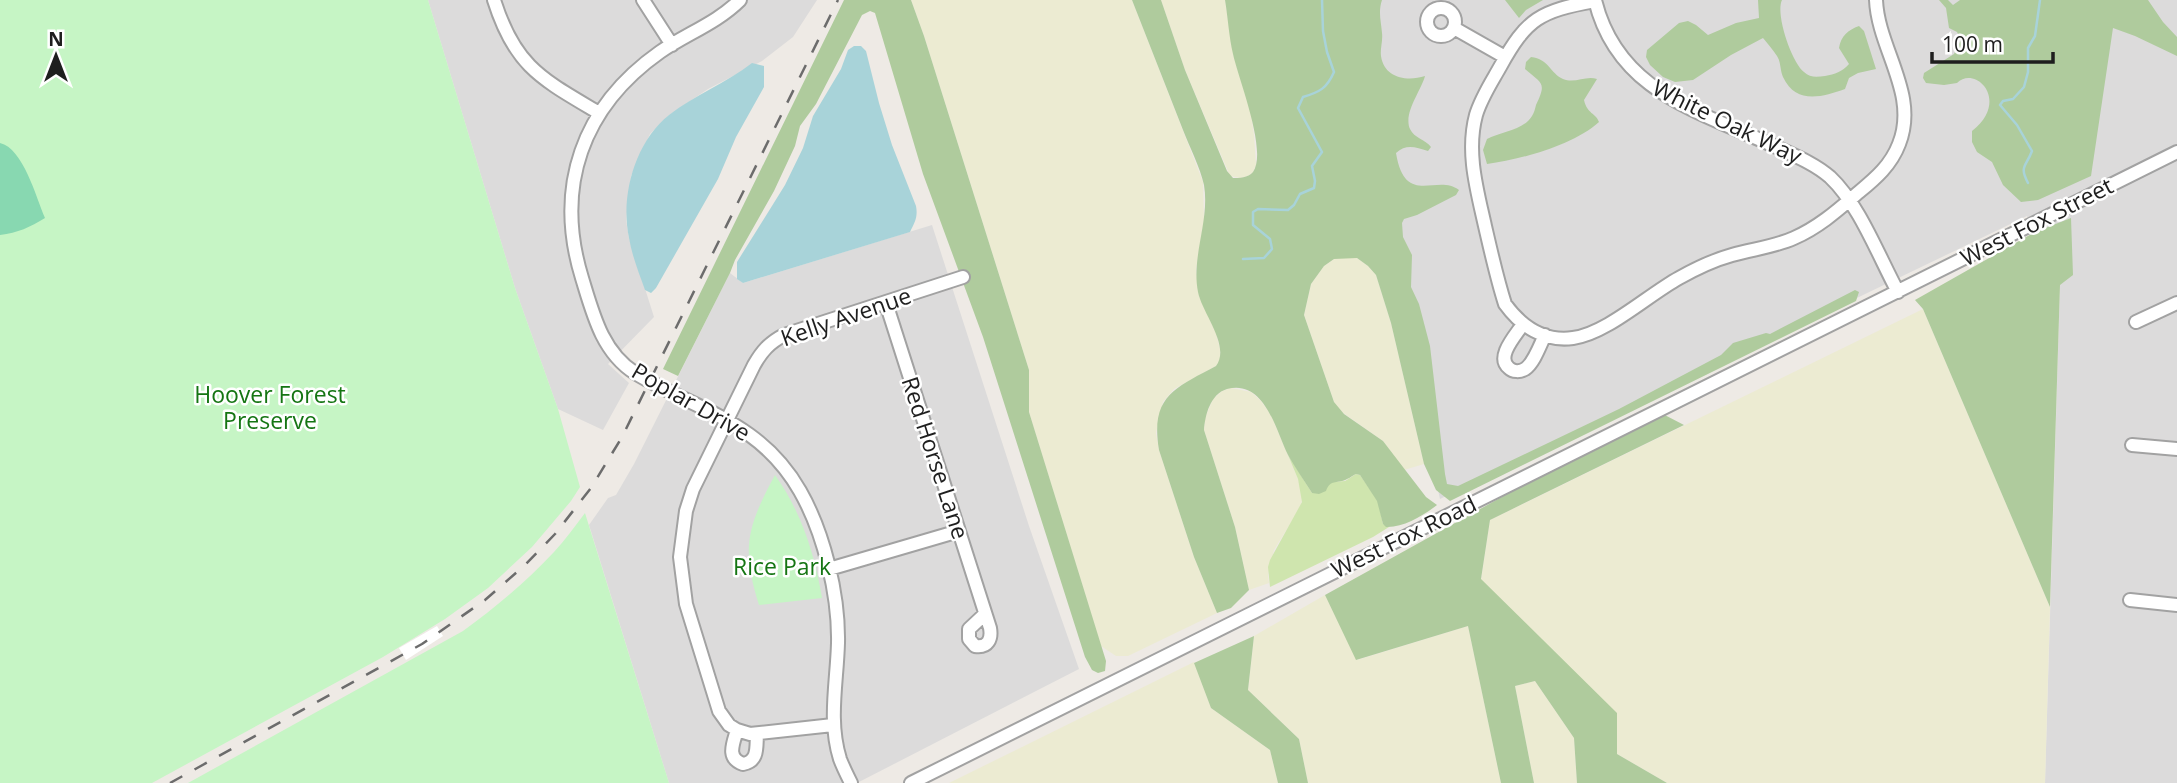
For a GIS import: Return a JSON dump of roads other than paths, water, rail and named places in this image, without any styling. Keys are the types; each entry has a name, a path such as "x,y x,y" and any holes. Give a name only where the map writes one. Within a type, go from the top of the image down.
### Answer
{"street":[{"path":"494,0 516,51 548,83 599,113"},
{"path":"643,0 672,45"},
{"name":"Poplar Drive","path":"740,0 720,16 637,69 599,113 580,153 573,183 571,213 577,261 599,330 612,351 635,372 727,420 763,444 789,474 801,493 830,569 838,621 833,725 840,759 851,783"},
{"path":"1595,1 1564,6 1537,17 1519,36 1486,92 1476,116 1472,142 1473,173 1505,304 1522,324 1545,335 1571,338 1593,333 1679,278 1732,255 1793,239 1820,224 1883,172 1900,141 1905,122 1904,97 1884,41 1876,13 1876,0"},
{"name":"White Oak Way","path":"1595,1 1611,43 1644,82 1674,100 1807,162 1829,177 1850,200 1898,292"},
{"path":"1454,28 1505,57"},
{"name":"West Fox Street","path":"1898,292 2177,152"},
{"name":"Kelly Avenue","path":"737,730 729,725 719,710 686,604 680,557 684,518 693,489 754,365 763,349 784,335 963,277"},
{"name":"West Fox Road","path":"911,783 1898,292"},
{"name":"Red Horse Lane","path":"886,303 985,614"},
{"path":"2136,322 2177,303"},
{"path":"1522,324 1504,355 1505,363 1511,370 1527,368 1545,335"},
{"path":"2132,445 2177,449"},
{"path":"830,569 959,531"},
{"path":"2130,600 2177,605"},
{"path":"757,734 753,761 743,764 735,760 732,746 737,730 757,734 833,725"}],"water":[{"path":"861,46 866,51 892,145 916,206 916,216 910,232 743,283 737,279 737,262 785,185 803,148 813,116 841,69 848,50"},
{"path":"752,63 764,66 764,87 736,137 718,179 651,293 645,290 636,264 627,222 629,188 639,155 657,126 669,115"}],"waterway":[{"path":"1243,259 1264,258 1272,249 1270,239 1253,225 1253,212 1258,209 1288,210 1300,194 1314,188 1312,166 1322,152 1298,108 1303,97 1322,89 1334,72 1323,31 1322,0"},
{"path":"2028,183 2024,167 2032,151 2017,125 2000,105 2003,101 2013,99 2024,87 2028,72 2028,48 2035,36 2040,0"}],"railway":[{"path":"170,783 422,644 485,600 555,534 591,488 622,437 838,0"}],"park label":[{"name":"Hoover Forest Preserve","path":"270,408"},
{"name":"Rice Park","path":"782,567"}]}
